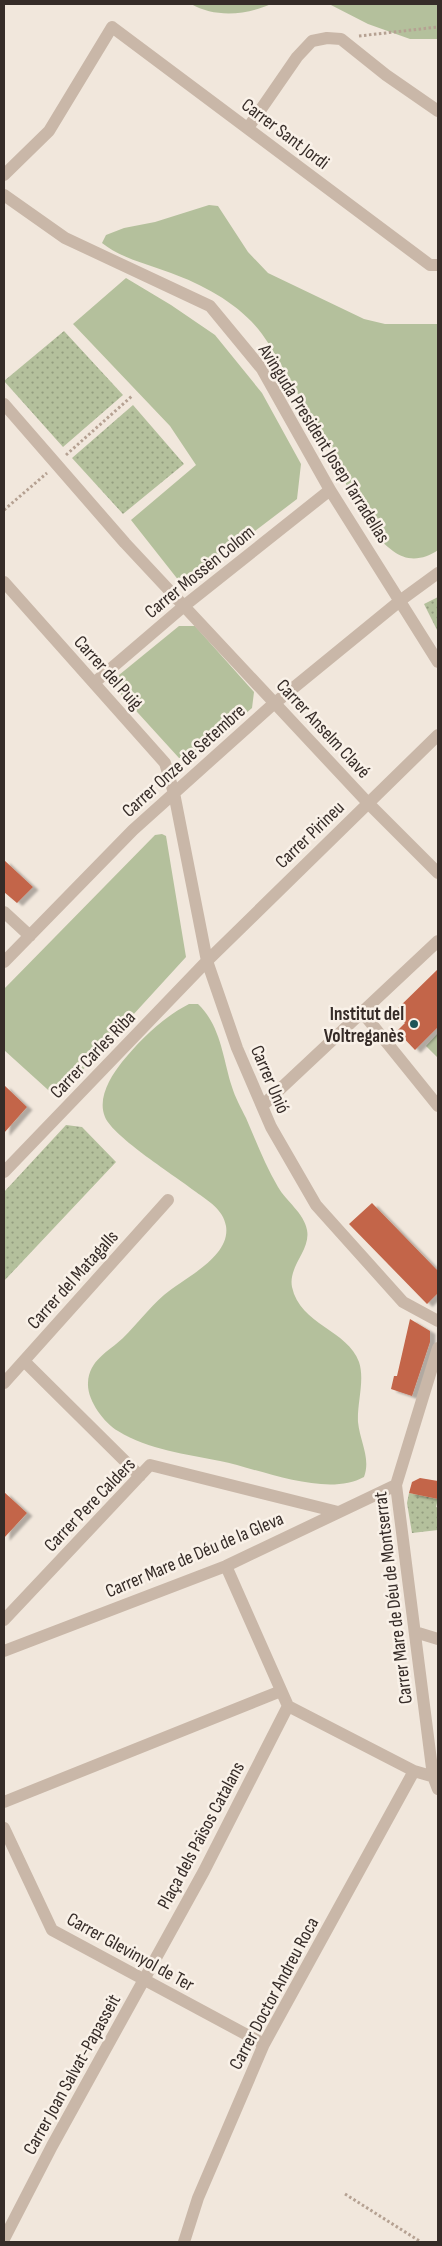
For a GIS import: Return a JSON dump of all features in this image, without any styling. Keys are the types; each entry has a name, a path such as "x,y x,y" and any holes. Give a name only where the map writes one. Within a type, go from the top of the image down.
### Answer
{"street":[{"name":"Carrer Sant Jordi","path":"4,175 49,131 112,27 430,265 438,265"},
{"path":"248,128 297,56 312,41 327,38 342,39 386,75 438,111"},
{"name":"Avinguda President Josep Tarradellas","path":"4,195 65,238 210,306 262,369 330,490 401,600 438,662"},
{"name":"Carrer Anselm Clavé","path":"4,404 125,543 368,803 438,873"},
{"name":"Carrer Mossèn Colom","path":"94,683 184,606 330,490"},
{"name":"Carrer Onze de Setembre","path":"4,962 133,830 174,793 275,703 401,600 438,573"},
{"name":"Carrer del Puig","path":"4,582 165,763 174,793"},
{"name":"Carrer Pirineu","path":"207,961 438,735"},
{"name":"Carrer Unió","path":"174,793 207,961 237,1048 271,1126 316,1205 403,1302 438,1321"},
{"path":"4,912 30,936"},
{"path":"262,1106 438,941"},
{"name":"Carrer Carles Riba","path":"4,1172 207,961"},
{"path":"362,1012 438,1106"},
{"name":"Carrer del Matagalls","path":"4,1383 168,1200"},
{"name":"Carrer Mare de Déu de Montserrat","path":"438,1348 396,1485 438,1789"},
{"path":"24,1360 140,1476"},
{"name":"Carrer Pere Calders","path":"4,1620 150,1466 338,1512"},
{"name":"Carrer Mare de Déu de la Gleva","path":"4,1651 226,1566 396,1485"},
{"path":"226,1566 288,1706 414,1771 436,1777"},
{"path":"415,1632 438,1639"},
{"path":"4,1802 281,1692"},
{"name":"Plaça dels Països Catalans","path":"144,1980 204,1871 288,1706"},
{"name":"Carrer Doctor Andreu Roca","path":"184,2242 198,2198 264,2044 414,1771"},
{"name":"Carrer Glevinyol de Ter","path":"4,1828 52,1930 264,2044"},
{"name":"Carrer Joan Salvat-Papasseit","path":"4,2239 52,2146 144,1980"}],"path":[{"path":"342,39 393,31 438,27"},
{"path":"345,2194 421,2242"}],"green space":[{"path":"191,4 271,4 241,13 221,13"},
{"path":"329,4 438,4 438,39 410,39 368,24"},
{"path":"209,205 218,206 248,252 268,273 364,319 385,324 438,324 438,550 421,558 404,557 398,555 383,543 374,533 353,499 304,404 262,334 244,314 209,290 171,273 127,257 102,243 106,235 124,228 155,222"},
{"path":"126,278 171,305 215,335 262,393 301,464 297,499 183,586 131,520 196,465 170,426 73,324"},
{"path":"64,331 123,395 63,447 4,381"},
{"path":"133,405 184,464 123,514 72,458"},
{"path":"438,597 438,632 424,604"},
{"path":"179,626 195,626 254,692 252,708 194,758 179,758 118,691 119,675"},
{"path":"162,834 166,836 186,957 57,1098 4,1050 4,989 155,835"},
{"path":"189,1004 198,1004 212,1022 220,1043 233,1091 265,1162 278,1187 299,1213 305,1224 307,1230 306,1244 293,1272 292,1279 292,1287 297,1300 314,1319 345,1342 359,1362 361,1384 358,1422 366,1457 366,1470 364,1477 349,1483 312,1483 293,1480 142,1443 107,1423 90,1397 88,1390 89,1375 100,1357 123,1338 164,1295 214,1257 226,1237 226,1226 218,1210 187,1185 132,1146 110,1125 103,1110 106,1088 122,1062 152,1030"},
{"path":"438,1033 438,1058 426,1046"},
{"path":"66,1125 82,1127 116,1162 4,1281 4,1192"},
{"path":"409,1493 438,1499 436,1507 438,1508 438,1530 412,1533 407,1503"}],"building":[{"path":"4,860 33,887 17,903 4,892"},
{"name":"Institut del Voltreganès","path":"438,969 438,1027 415,1050 397,1031 405,1023 394,1012"},
{"path":"4,1085 27,1107 4,1133"},
{"path":"372,1203 438,1271 438,1293 427,1304 349,1224"},
{"path":"410,1319 430,1331 430,1342 412,1396 391,1389 394,1376 397,1376"},
{"path":"420,1478 438,1481 438,1499 409,1493 412,1482"},
{"path":"4,1492 27,1513 4,1538"}],"place":[{"name":"Institut del Voltreganès","path":"414,1024"}]}
